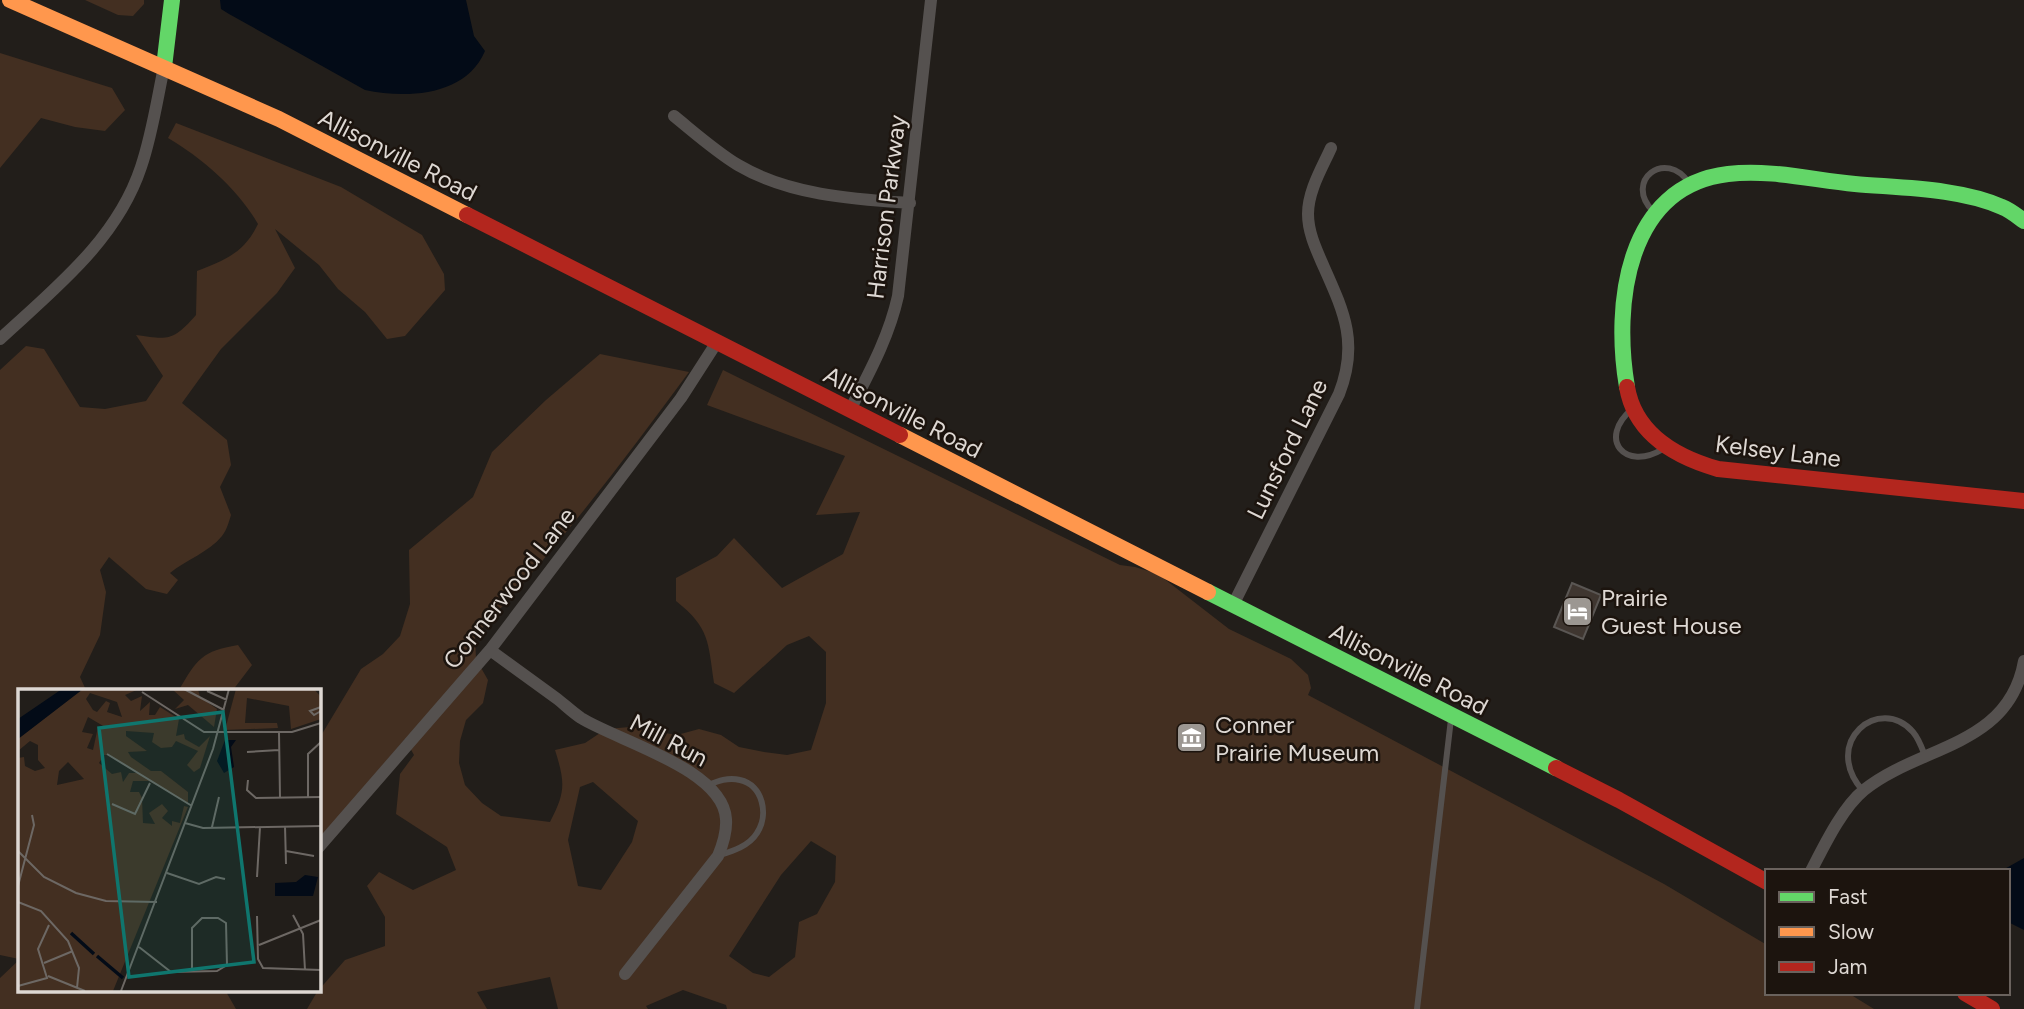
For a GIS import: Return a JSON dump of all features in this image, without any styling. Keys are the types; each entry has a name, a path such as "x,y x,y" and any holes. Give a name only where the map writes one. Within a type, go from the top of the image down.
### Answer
{"main road":[{"name":"Allisonville Road","path":"10,0 279,119 1619,800 1765,881"},
{"path":"164,67 172,0"},
{"name":"Kelsey Lane","path":"2023,219 1994,203 1973,197 1763,174 1730,173 1690,183 1654,213 1637,241 1630,274 1622,352 1625,381 1633,409 1652,435 1665,447 1694,462 1718,468 2024,501"},
{"path":"1968,995 1992,1009"}],"street":[{"name":"Harrison Parkway","path":"850,410 878,354 895,311 910,203 931,0"},
{"path":"0,339 69,274 119,214 141,168 164,67"},
{"path":"674,116 738,165 775,181 821,194 910,203"},
{"name":"Lunsford Lane","path":"1233,605 1339,394 1350,358 1345,320 1311,234 1308,216 1312,191 1331,148"},
{"name":"Connerwood Lane","path":"320,846 490,650 681,398 717,342"},
{"name":"Mill Run","path":"490,650 580,718 680,766 708,786 723,805 727,819 724,841 718,856 625,974"},
{"path":"1812,869 1836,825 1863,791 1988,724 2011,698 2024,661"}],"lane":[{"path":"1654,213 1642,195 1643,183 1650,173 1662,168 1676,169 1690,183"},
{"path":"1633,409 1617,426 1616,439 1621,449 1631,456 1644,457 1665,447"},
{"path":"1417,1009 1451,716"},
{"path":"1863,791 1851,776 1846,758 1854,733 1870,722 1888,719 1905,725 1914,733 1925,756"},
{"path":"708,786 722,779 741,780 757,790 763,803 763,818 758,833 737,849 718,856"}],"shaded area":[{"path":"85,0 144,0 144,4 133,16 118,15"},
{"path":"220,0 466,0 474,36 485,51 476,66 464,77 434,91 399,94 365,90 229,14 221,9"},
{"path":"0,53 112,88 125,110 105,131 41,118 0,168"},
{"path":"176,123 341,187 422,235 444,274 445,290 405,336 387,339 365,312 338,289 319,265 275,229 295,268 277,293 221,349 182,403 227,440 231,465 220,487 231,515 225,531 211,547 170,573 178,580 167,594 146,589 109,557 100,570 106,592 100,635 80,677 86,689 18,689 18,959 0,955 0,370 26,346 44,349 80,407 105,409 146,401 163,376 136,335 163,338 182,330 196,315 197,271 240,249 258,224 218,175 168,138"},
{"path":"600,354 689,372 586,507 532,573 475,636 476,659 488,680 483,703 466,720 460,741 459,763 465,785 482,803 501,816 550,822 559,803 562,787 555,750 585,743 606,729 630,727 677,735 699,729 721,735 739,747 764,752 787,755 811,750 826,703 826,652 809,636 787,645 734,693 714,683 706,637 695,619 676,601 676,578 717,556 734,538 782,588 843,554 860,512 816,515 845,456 707,405 723,370 1120,565 1158,574 1229,629 1291,659 1308,675 1311,688 1308,695 1664,884 1765,944 1765,995 1851,995 1874,1009 727,1009 726,1005 683,990 646,1006 648,1009 558,1009 550,977 477,992 487,1009 307,1009 317,992 320,992 320,989 345,960 385,946 385,917 367,886 379,872 413,890 456,870 447,847 396,814 400,774 414,755 405,739 320,839 320,737 361,669 383,654 400,636 410,604 409,550 473,497 492,452 546,400","holes":["593,782 638,821 632,842 601,890 578,886 568,840 580,787","811,841 836,856 835,882 817,914 799,922 795,957 769,977 753,973 729,956 781,875"]},
{"path":"238,645 252,665 234,689 180,689 196,664 216,650"},
{"path":"2024,858 2024,930 2010,923 2010,869 2005,869"},
{"path":"18,961 18,992 226,992 236,1009 0,1009 0,978"}],"building":[{"name":"Prairie Guest House","path":"1572,583 1601,595 1583,639 1554,627"}],"traffic: fast":[{"path":"164,67 172,0"},
{"path":"1627,387 1623,321 1626,287 1634,254 1648,225 1667,201 1694,183 1728,174 1760,173 1930,190 1985,201 2008,210 2024,221"},
{"path":"1208,592 1556,768"}],"traffic: slow":[{"path":"10,0 279,119 467,215"},
{"path":"900,435 1208,592"}],"traffic: jam":[{"path":"467,215 900,435"},
{"path":"1627,387 1631,404 1639,418 1660,441 1687,458 1718,469 2024,501"},
{"path":"1556,768 1765,881"},
{"path":"1968,995 1992,1009"}],"place":[{"name":"Prairie Guest House","path":"1578,611"},
{"name":"Conner Prairie Museum","path":"1192,738"}]}
